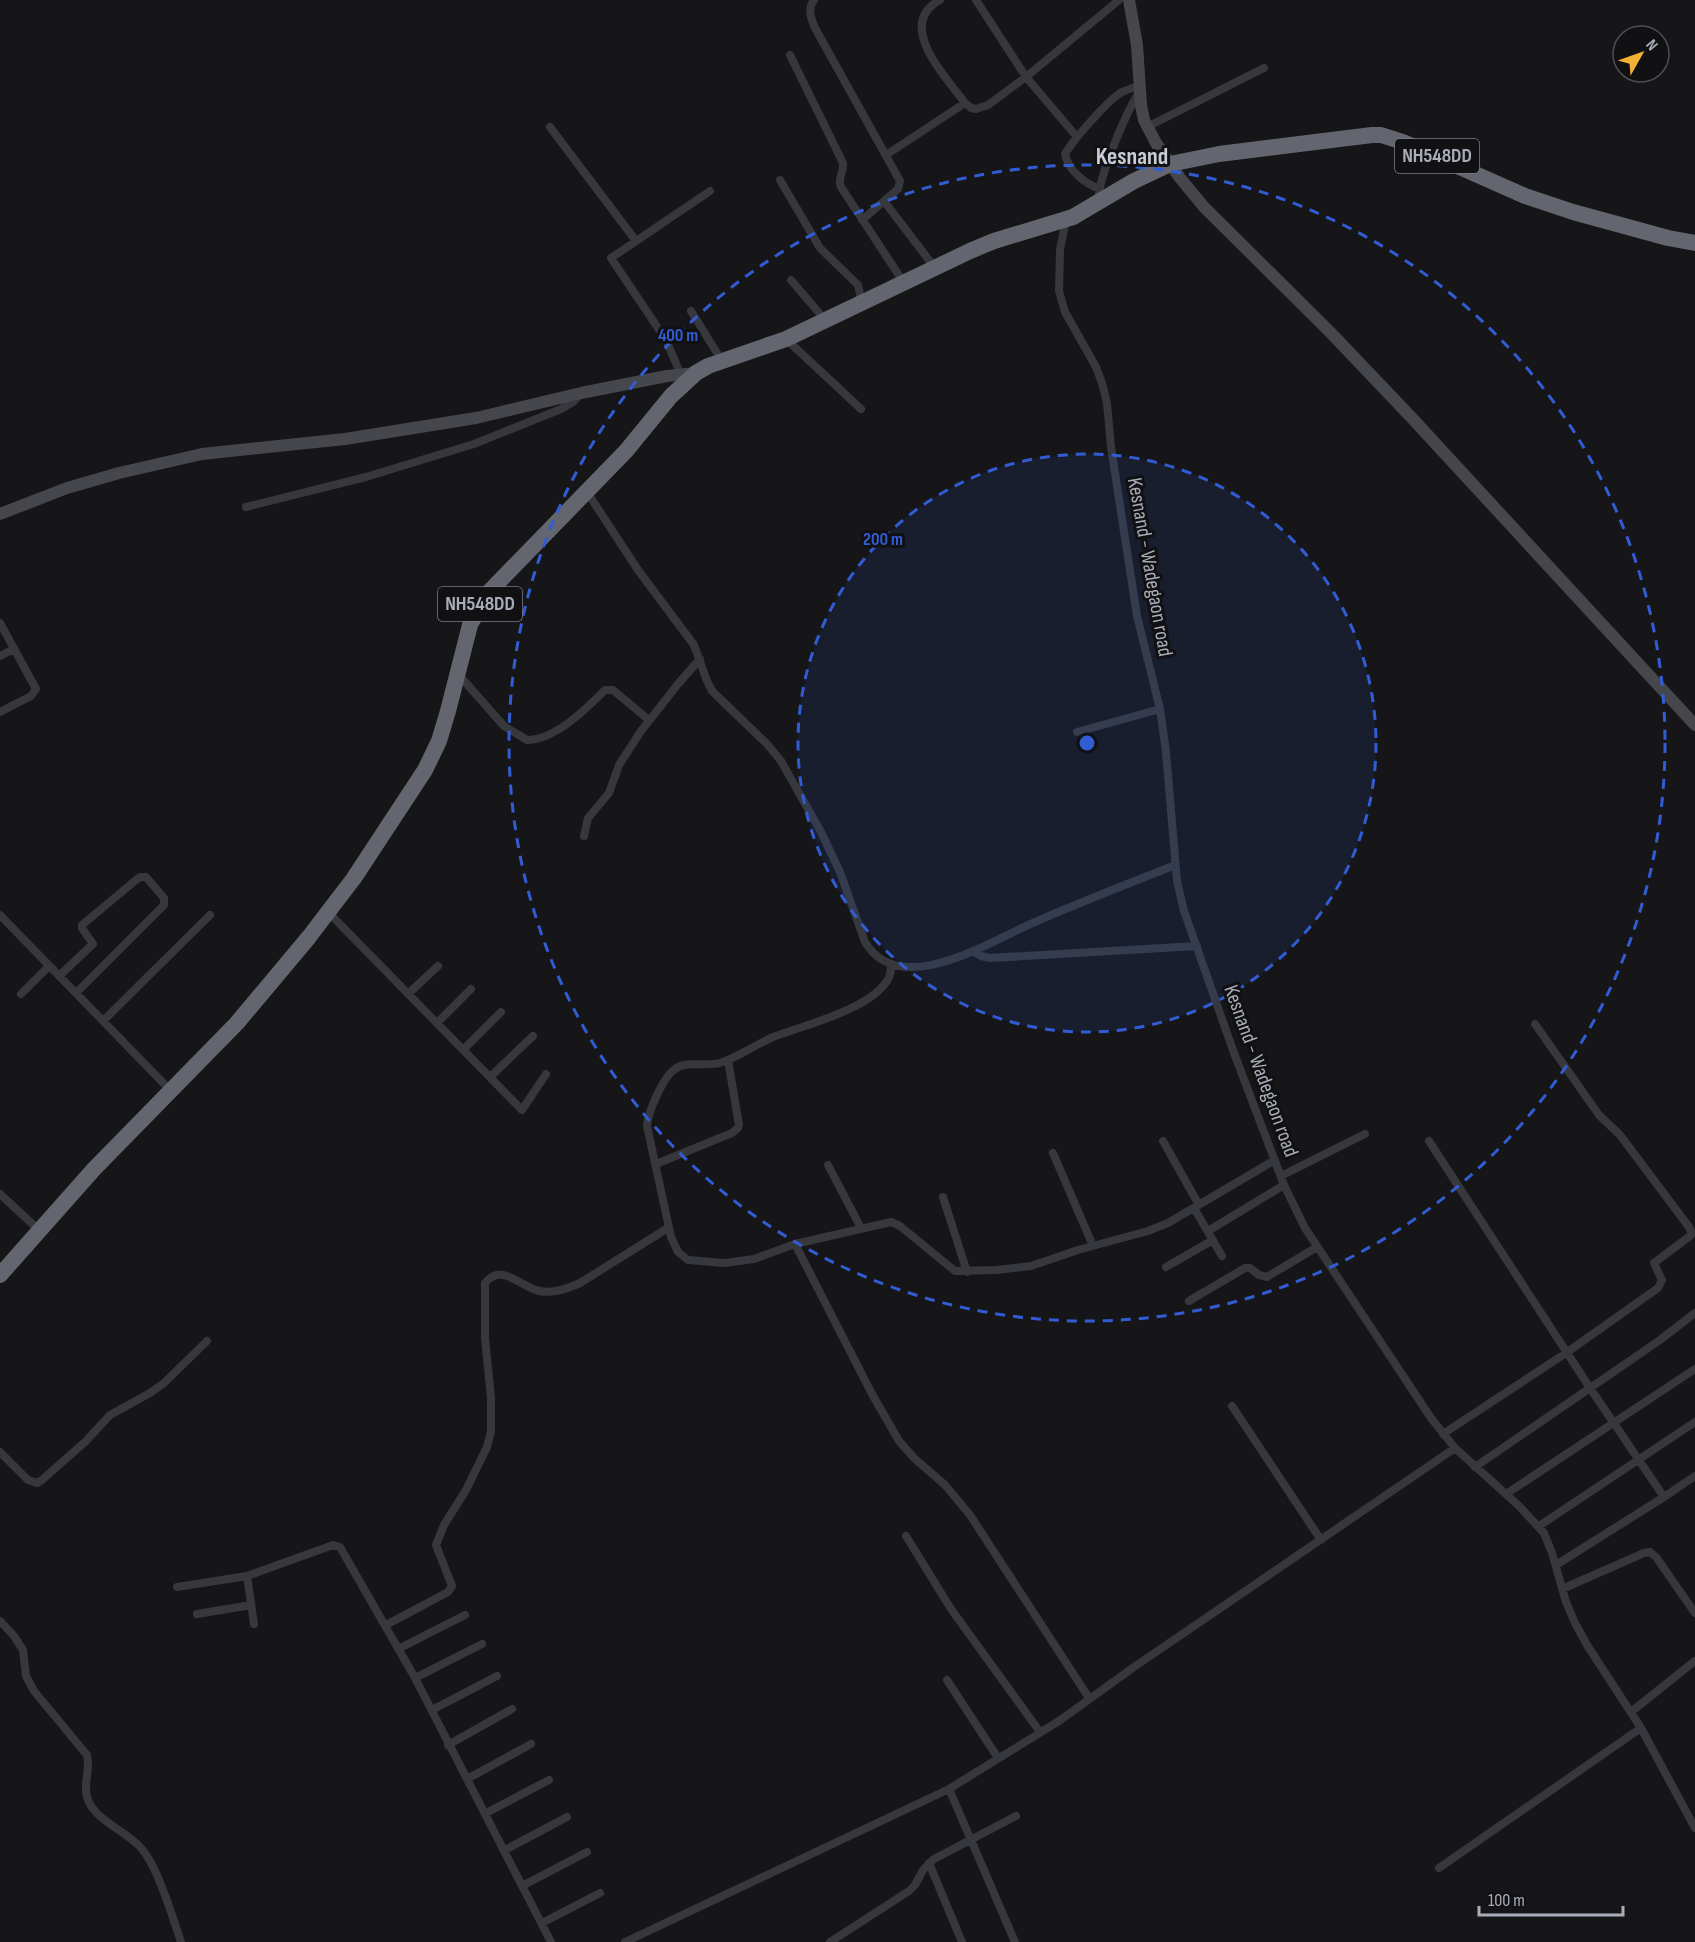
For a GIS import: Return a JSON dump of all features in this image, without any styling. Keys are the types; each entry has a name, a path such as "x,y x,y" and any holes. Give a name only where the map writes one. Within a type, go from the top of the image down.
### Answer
{"highway":[{"name":"NH548DD","path":"0,1275 94,1169 237,1023 354,878 425,770 439,741 470,625 486,595 627,451 688,374 786,339 994,241 1066,220 1099,196 1170,164 1258,148 1381,135 1421,149 1525,196 1619,226 1695,243"}],"main road":[{"path":"1130,0 1142,113 1147,127 1170,164 1204,207 1330,332 1693,718"},
{"path":"0,514 67,488 119,473 202,454 345,440 476,418 581,393 688,374"}],"street":[{"path":"814,0 811,3 810,15 815,28 900,181 898,189 862,219"},
{"path":"939,0 925,14 921,27 923,42 929,54 965,103 976,109 988,105 1026,77 1119,0"},
{"path":"976,0 1026,77 1077,137"},
{"path":"790,55 843,163 839,178 841,187 904,283"},
{"path":"1147,127 1264,68"},
{"path":"1099,196 1084,182 1065,156 1066,151 1116,96 1125,90 1140,88"},
{"path":"1099,196 1103,176 1140,88"},
{"path":"886,155 965,103"},
{"path":"550,127 636,241"},
{"path":"780,180 820,248 858,285 862,303"},
{"path":"688,374 611,258 710,191"},
{"path":"884,201 935,268"},
{"name":"Kesnand - Wadegaon road","path":"1066,220 1060,258 1059,291 1065,312 1102,382 1137,616 1160,709 1166,752 1175,865 1182,903 1234,1053 1282,1181 1317,1247 1443,1434 1455,1448 1539,1526 1548,1541 1575,1623 1641,1728 1695,1828"},
{"path":"791,280 826,321"},
{"path":"691,311 722,361"},
{"path":"786,339 861,409"},
{"path":"246,507 366,477 474,444 561,409 573,402 581,393"},
{"path":"587,492 639,570 694,645 712,691 767,744 781,761 821,832 840,872 865,942 871,952 891,964 915,966 937,964 973,951 1033,922 1175,865"},
{"path":"0,623 36,689 31,696 0,712"},
{"path":"0,656 14,649"},
{"path":"584,836 588,818 609,793 619,765 649,720 700,659"},
{"path":"458,674 504,726 527,740 545,737 571,721 605,690 613,690 649,720"},
{"path":"1077,732 1160,709"},
{"path":"59,976 93,944 82,925 140,877 146,877 164,898 164,905 76,993"},
{"path":"328,912 522,1110 546,1074"},
{"path":"0,915 170,1090"},
{"path":"103,1021 210,915"},
{"path":"973,951 990,958 1197,946"},
{"path":"891,964 890,975 886,982 858,1005 774,1037 728,1059 713,1064 678,1067 668,1076 650,1110 647,1126 668,1228 678,1252 688,1260 744,1262 795,1244 888,1222 896,1223 951,1269 960,1272 1031,1266 1157,1228 1275,1160"},
{"path":"21,994 49,966"},
{"path":"408,994 438,966"},
{"path":"437,1023 471,989"},
{"path":"463,1050 501,1012"},
{"path":"1443,1434 1566,1353 1661,1285 1662,1280 1654,1263 1692,1233 1620,1135 1599,1115 1535,1024"},
{"path":"490,1077 533,1036"},
{"path":"656,1164 732,1133 738,1128 728,1059"},
{"path":"1208,1231 1282,1181 1365,1134"},
{"path":"1163,1141 1222,1256"},
{"path":"1429,1141 1566,1353 1664,1497"},
{"path":"1053,1153 1093,1246"},
{"path":"828,1165 861,1228"},
{"path":"0,1194 40,1231"},
{"path":"943,1197 966,1272"},
{"path":"386,1625 448,1592 452,1586 436,1545 487,1447 491,1431 491,1398 485,1338 485,1283 498,1273 540,1292 566,1289 580,1283 668,1228"},
{"path":"1166,1267 1213,1240"},
{"path":"795,1244 893,1431 914,1458 945,1485 970,1515 1089,1698"},
{"path":"1189,1301 1245,1268 1250,1268 1261,1277 1268,1277 1317,1247"},
{"path":"1475,1467 1660,1340 1695,1313"},
{"path":"0,1452 28,1480 37,1483 86,1441 102,1421 164,1383 207,1341"},
{"path":"1506,1494 1695,1369"},
{"path":"1232,1406 1321,1540"},
{"path":"1539,1526 1695,1422"},
{"path":"625,1942 949,1790 1040,1732 1455,1448"},
{"path":"1556,1565 1695,1476"},
{"path":"906,1536 951,1609 1040,1732"},
{"path":"177,1587 247,1576 333,1545 339,1546 344,1551 415,1678 551,1942"},
{"path":"1562,1589 1650,1552 1656,1557 1695,1613"},
{"path":"247,1576 254,1624"},
{"path":"197,1614 251,1605"},
{"path":"398,1649 465,1615"},
{"path":"0,1621 23,1650 26,1676 34,1692 87,1755 89,1760 86,1793 91,1805 138,1845 147,1857 165,1896 181,1942"},
{"path":"415,1678 482,1644"},
{"path":"1631,1712 1695,1661"},
{"path":"432,1710 497,1676"},
{"path":"947,1680 998,1758"},
{"path":"448,1744 512,1709"},
{"path":"1439,1868 1641,1728"},
{"path":"467,1779 531,1744"},
{"path":"486,1813 549,1780"},
{"path":"949,1790 1015,1942"},
{"path":"505,1850 567,1816"},
{"path":"830,1942 909,1891 929,1863 1016,1816"},
{"path":"522,1886 587,1852"},
{"path":"929,1863 962,1942"},
{"path":"542,1923 600,1893"}],"district":[{"name":"Kesnand","path":"1132,156"}]}
